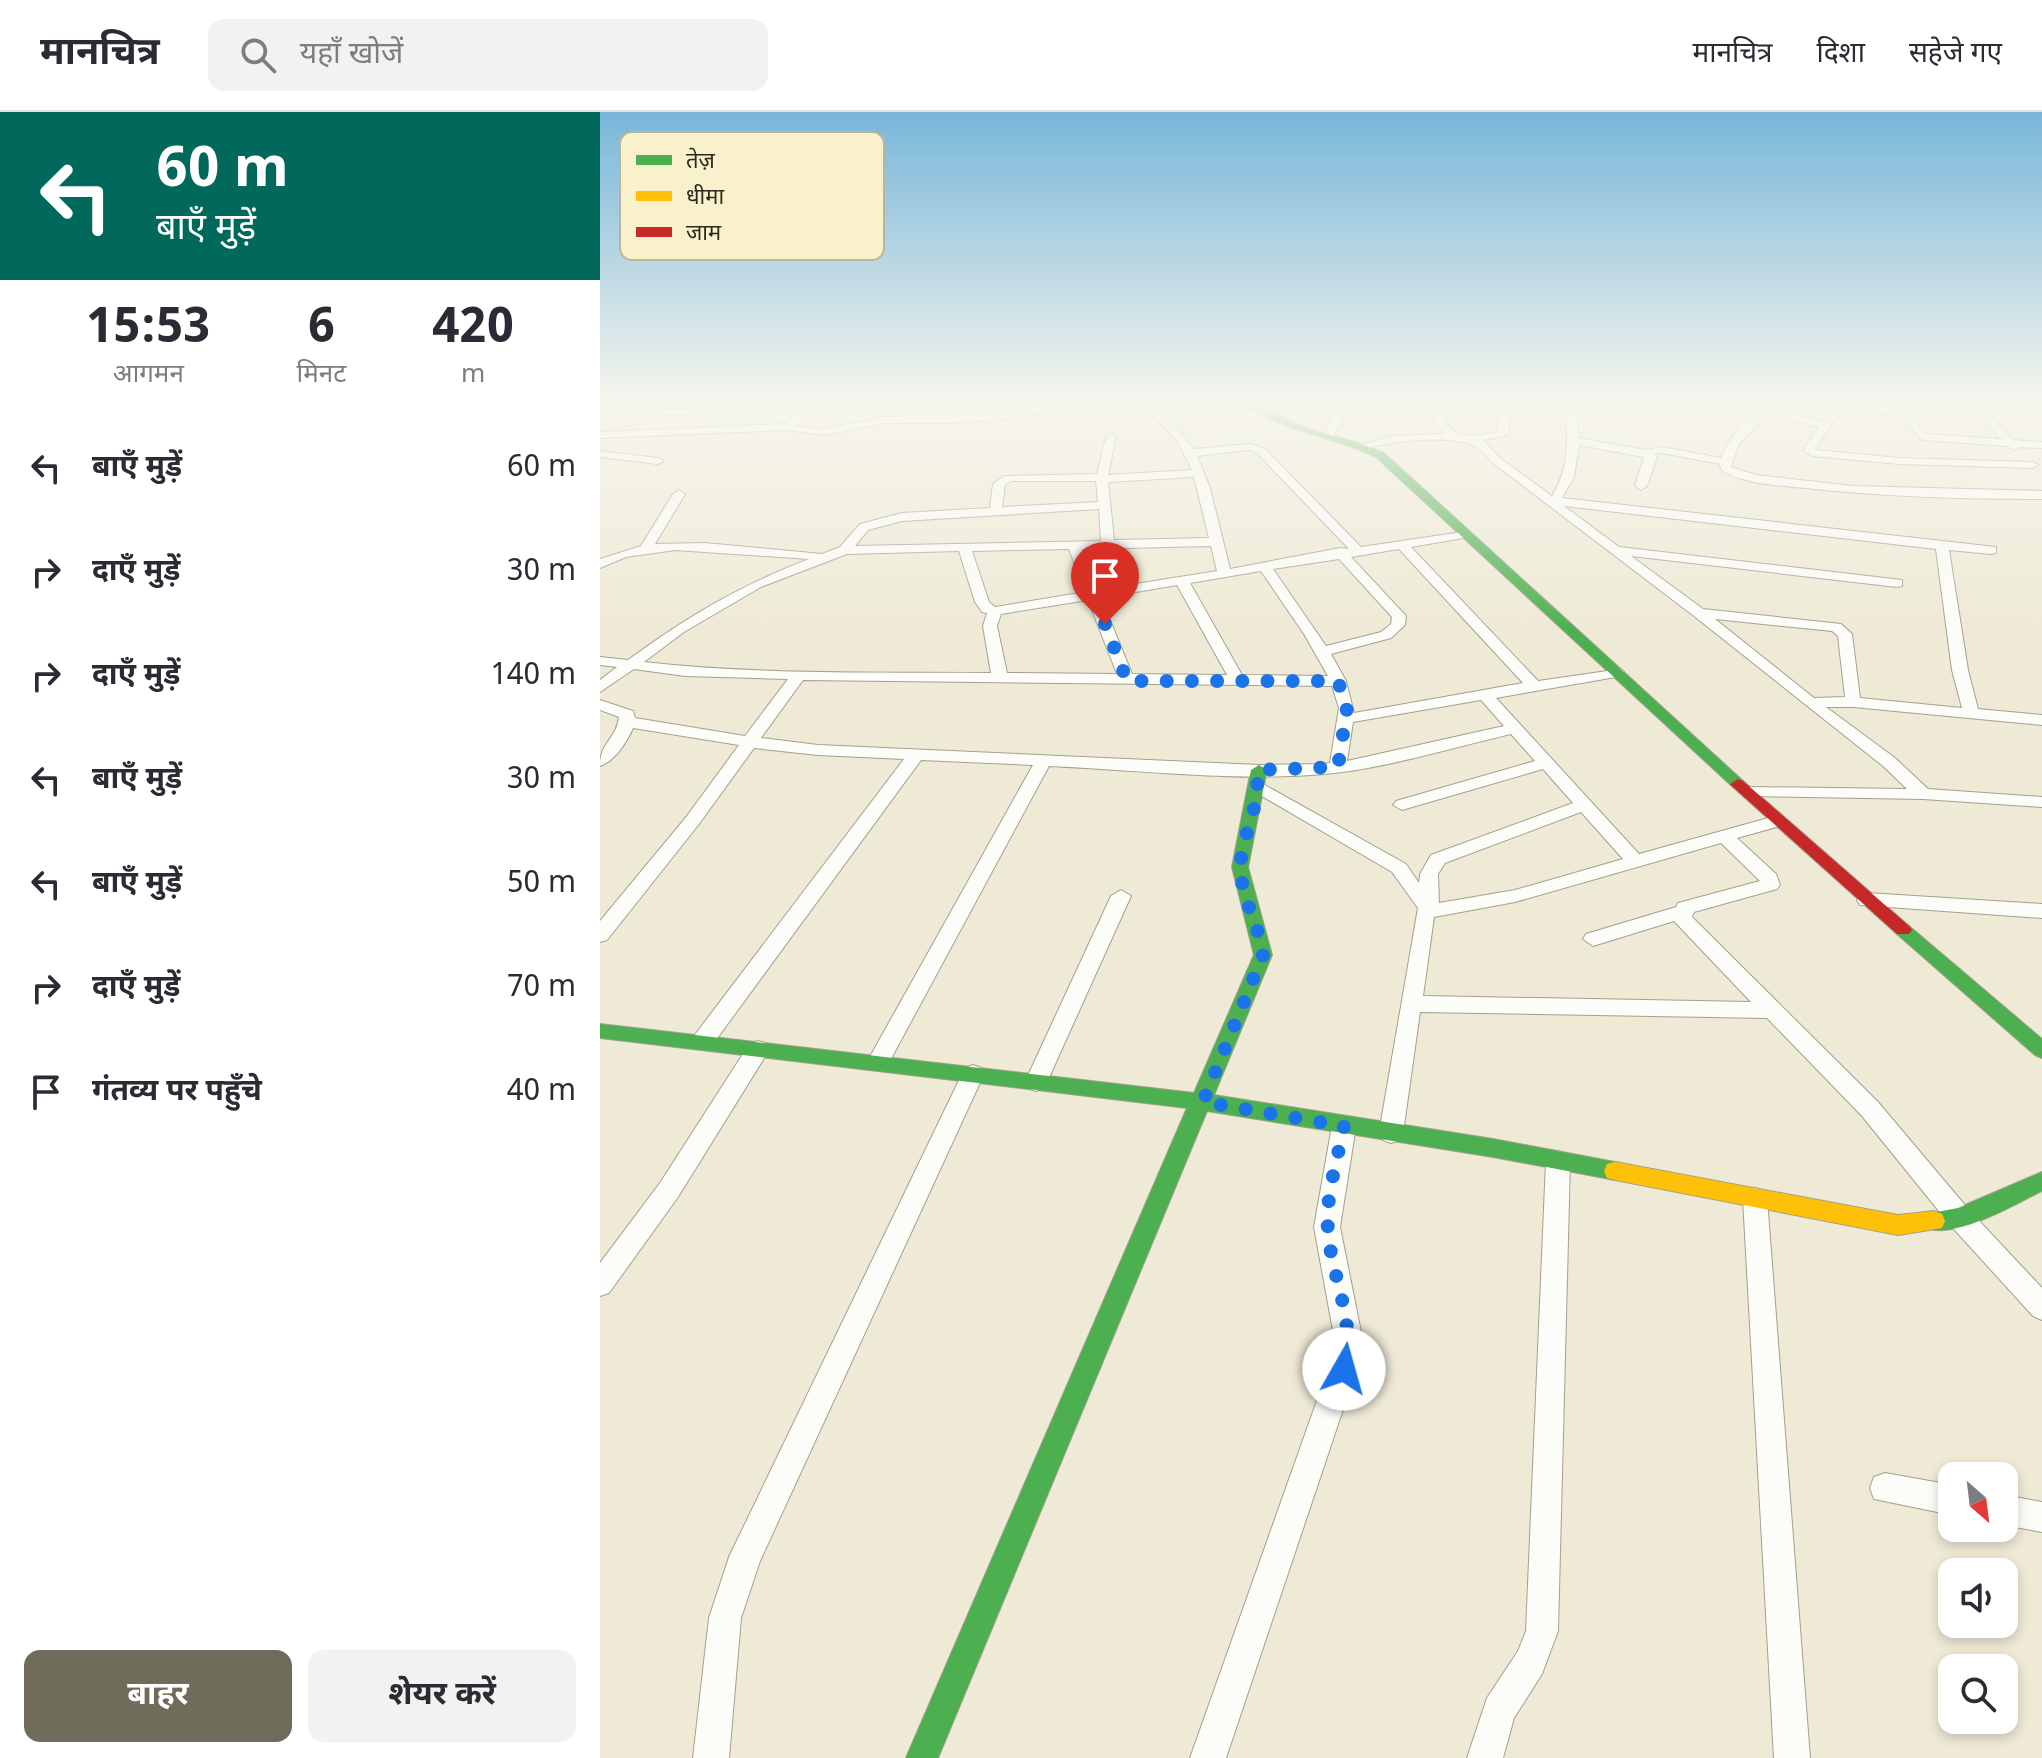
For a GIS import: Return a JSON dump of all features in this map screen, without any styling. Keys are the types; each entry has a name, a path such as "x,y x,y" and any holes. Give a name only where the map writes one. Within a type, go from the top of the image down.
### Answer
{"street":[{"path":"996,509 999,484 1008,478 1125,477"},
{"path":"1198,477 1224,573"},
{"path":"1286,477 1357,550"},
{"path":"1403,477 1778,821 2042,1050"},
{"path":"1522,477 1889,762 1923,794"},
{"path":"1554,502 1569,477"},
{"path":"1641,486 1644,477"},
{"path":"1854,477 1967,495 2042,495"},
{"path":"1102,478 1108,545"},
{"path":"646,548 679,494"},
{"path":"1554,502 1991,550"},
{"path":"845,550 859,531 882,521 996,509 1105,505"},
{"path":"965,549 982,602 987,609 995,611 1340,552 1465,534"},
{"path":"600,687 679,629 756,584 845,550 1215,542"},
{"path":"1401,543 1535,687"},
{"path":"1942,544 1960,670 1971,713"},
{"path":"1074,546 1127,681"},
{"path":"600,564 626,551 646,548 825,556"},
{"path":"1613,550 1897,583"},
{"path":"1320,652 1386,635 1398,625 1399,616 1340,552"},
{"path":"1264,566 1338,681 1347,708 1338,767"},
{"path":"1181,580 1238,681"},
{"path":"995,611 990,626 1000,678"},
{"path":"1699,613 1836,627 1845,634 1853,702"},
{"path":"600,661 711,672 1127,681 1338,681"},
{"path":"1345,719 1616,672"},
{"path":"600,935 693,820 799,674"},
{"path":"1484,694 1635,861"},
{"path":"1810,703 1853,702 2042,720"},
{"path":"600,705 621,710 627,714 628,722 620,738 600,761"},
{"path":"628,722 749,742 915,756 1045,758 1258,779 1364,764 1515,728"},
{"path":"702,1042 915,756"},
{"path":"878,1062 1045,758"},
{"path":"1402,805 1546,763"},
{"path":"1258,779 1399,868 1429,910"},
{"path":"920,1757 1203,1102 1263,955 1261,939 1248,911 1241,872 1258,779"},
{"path":"1749,792 1923,794 2042,802"},
{"path":"1391,1133 1423,919 1429,910 1429,874 1438,859 1584,805"},
{"path":"1429,910 1515,896 1778,821"},
{"path":"1593,939 1682,912 1685,908 1770,885 1769,878 1724,836"},
{"path":"1036,1082 1121,896"},
{"path":"1867,900 2042,911"},
{"path":"1682,912 1682,918 1870,1109 1960,1218 2042,1307"},
{"path":"1412,1004 1775,1010"},
{"path":"600,1031 1203,1102 1558,1161 1898,1225 1960,1218 2042,1181"},
{"path":"600,1284 669,1190 758,1049"},
{"path":"711,1758 725,1618 745,1557 973,1074"},
{"path":"1208,1758 1350,1347 1327,1227 1344,1126"},
{"path":"1485,1758 1499,1710 1530,1662 1542,1631 1558,1161"},
{"path":"1755,1199 1792,1758"},
{"path":"1885,1488 1938,1497"},
{"path":"2018,1513 2042,1517"}],"traffic: fast":[{"path":"1404,477 1738,784"},
{"path":"922,1758 1263,955 1240,867 1259,770"},
{"path":"1903,930 2042,1050"},
{"path":"600,1031 1203,1102 1493,1148 1615,1171"},
{"path":"1934,1221 1960,1218 2042,1181"}],"traffic: slow":[{"path":"1615,1171 1898,1225 1934,1221"}],"traffic: jam":[{"path":"1738,784 1903,930"}],"route":[{"path":"1105,624 1127,681 1338,681 1345,699 1347,708 1338,767 1259,770 1256,804 1244,845 1241,872 1248,911 1261,939 1263,955 1203,1102 1344,1126 1327,1227 1348,1326 1350,1347 1344,1369"}]}
